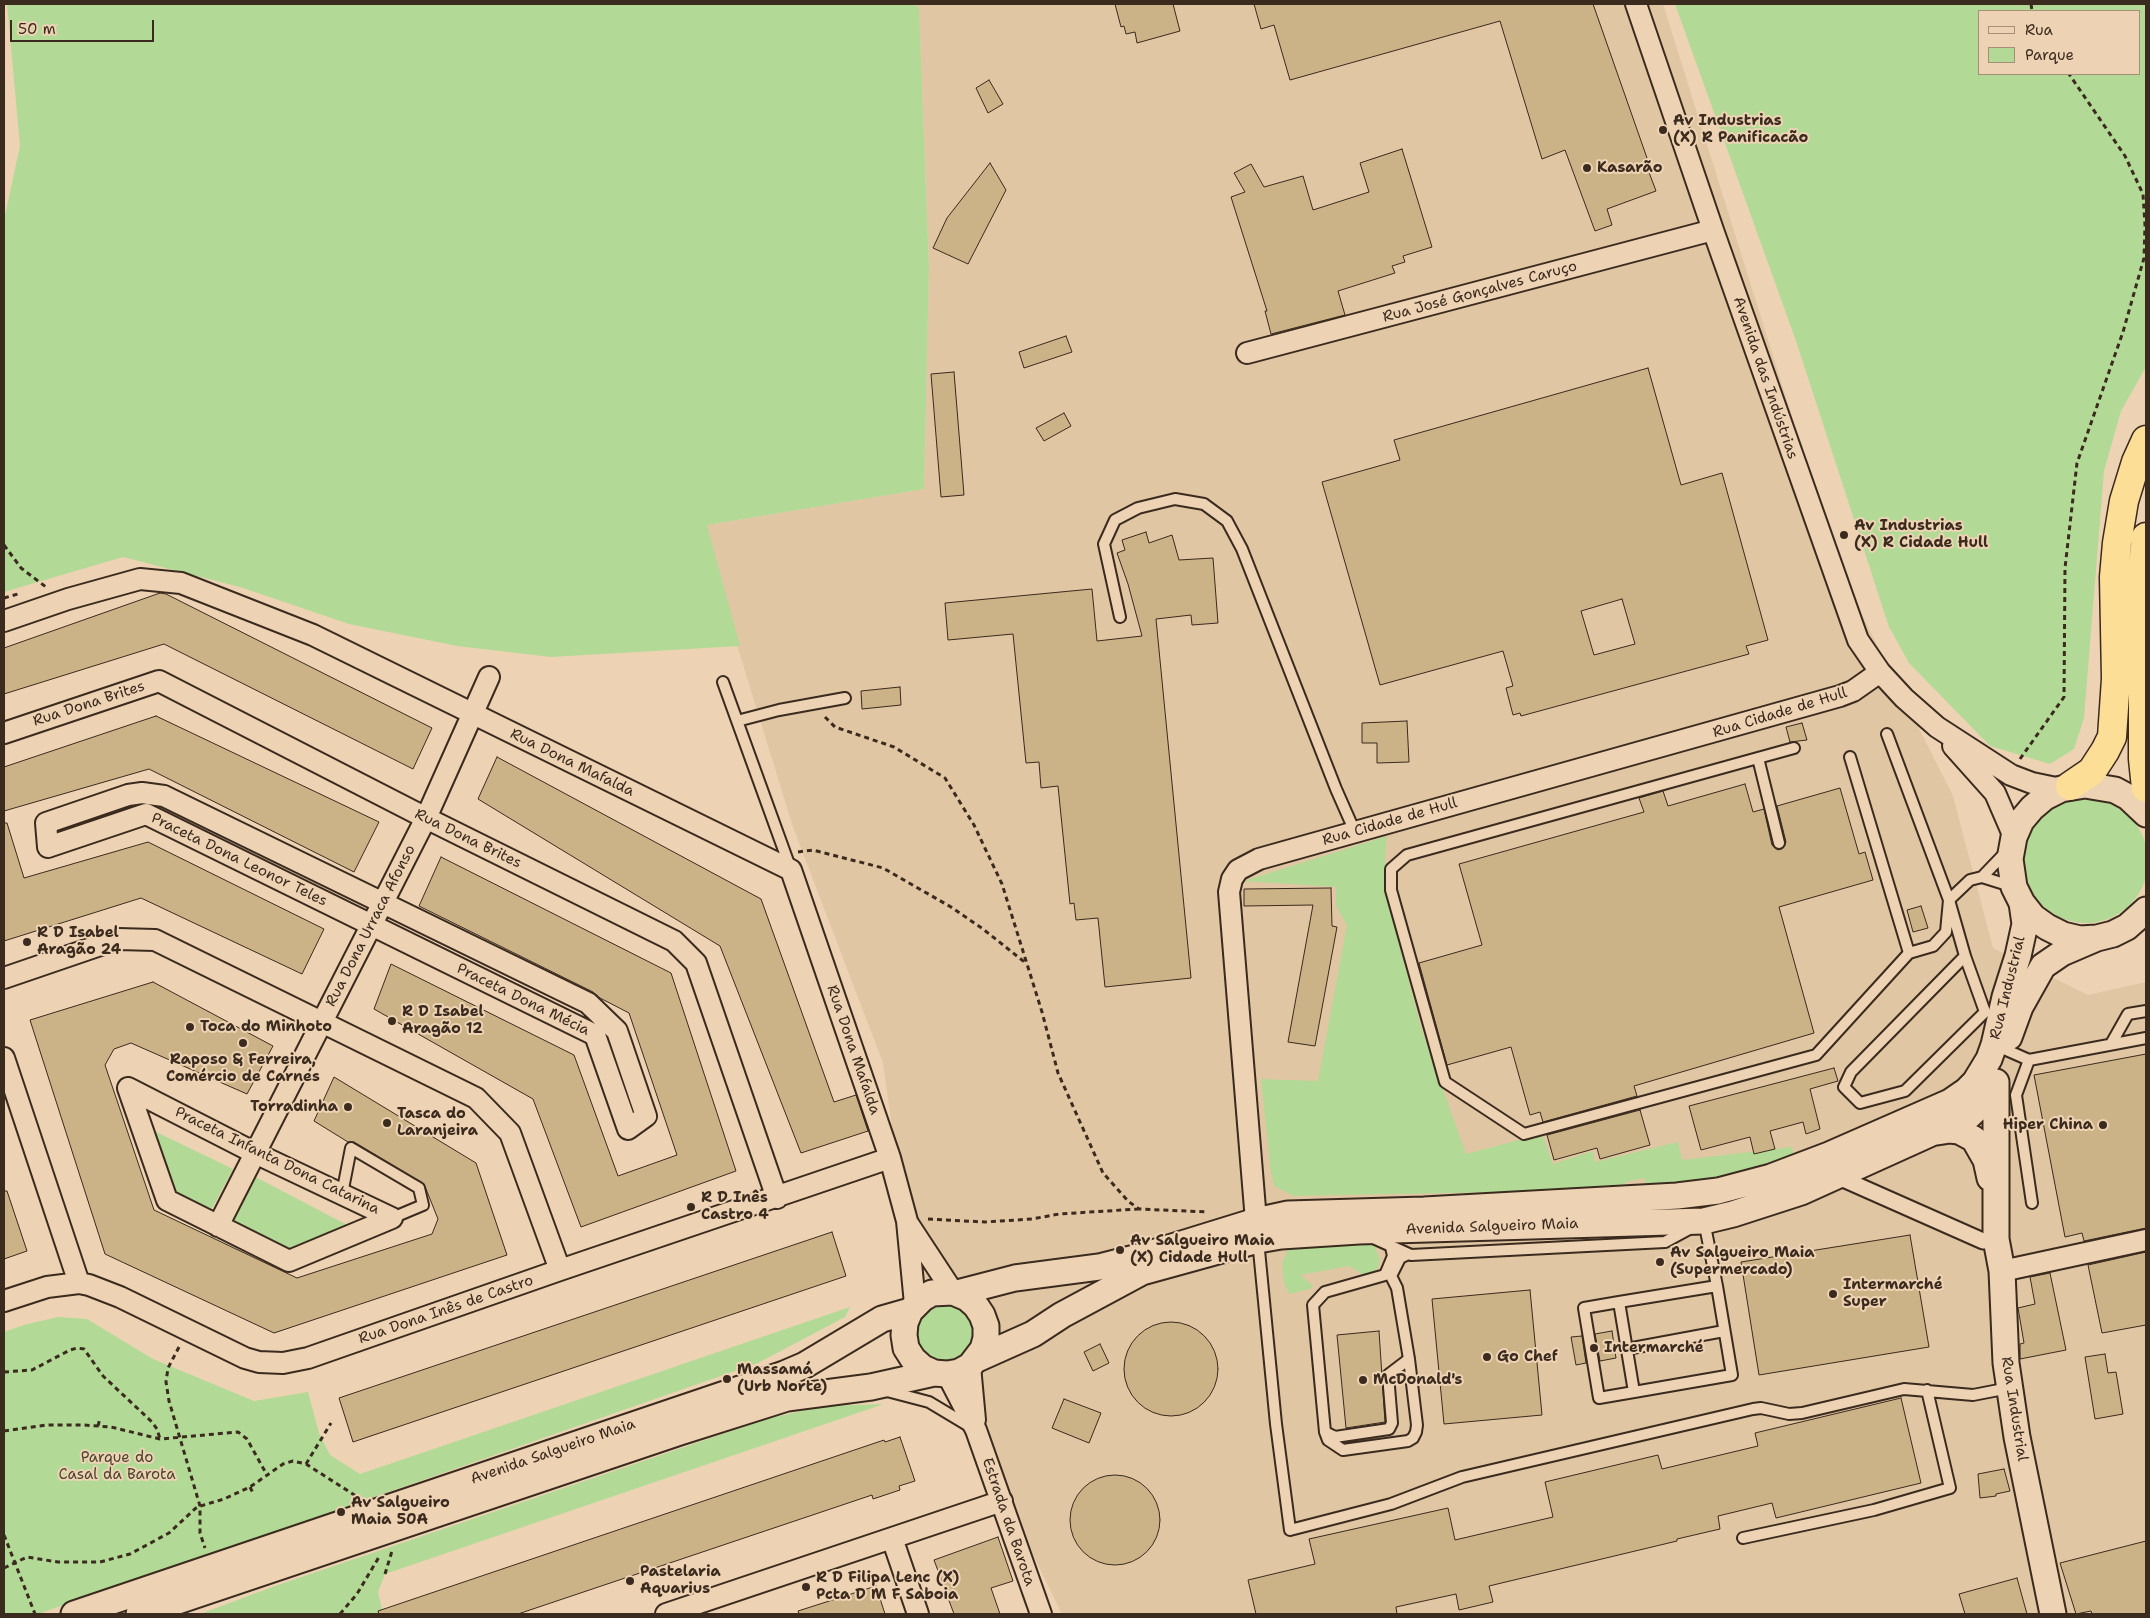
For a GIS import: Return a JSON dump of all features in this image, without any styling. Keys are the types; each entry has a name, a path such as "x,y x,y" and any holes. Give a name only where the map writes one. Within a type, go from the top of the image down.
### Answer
{"highway":[{"path":"2065,788 2092,770 2105,752 2112,737 2116,679 2114,577 2117,543 2124,501 2136,462 2146,440"},
{"path":"2146,537 2140,596 2143,674 2143,758 2146,788"}],"street":[{"name":"Avenida das Indústrias","path":"1636,4 1713,230 1858,640 1880,672 1904,698 1937,727 1995,793 2013,841"},
{"name":"Rua José Gonçalves Caruço","path":"1247,353 1713,230"},
{"name":"Rua Dona Mafalda","path":"4,621 68,599 140,579 181,583 313,635 474,715 791,861 890,1158 916,1220 955,1293"},
{"name":"Rua Cidade de Hull","path":"1257,1230 1229,892 1232,880 1238,870 1258,859 1822,702 1853,692 1880,672"},
{"name":"Rua Dona Urraca Afonso","path":"218,1226 426,818 474,715 489,677"},
{"name":"Rua Dona Brites","path":"4,733 159,681 426,818 674,940 696,963 777,1198"},
{"name":"Avenida das Indústrias","path":"1937,727 2011,775 2032,783 2065,788"},
{"path":"2013,841 2021,821 2032,808 2045,796 2065,788 2085,785 2115,790 2128,797 2146,814"},
{"name":"Praceta Dona Leonor Teles","path":"371,924 146,814 48,847 46,823 128,795 156,794 383,902"},
{"name":"Rua Industrial","path":"2000,1047 2005,996 2025,924 2011,873 2013,841"},
{"path":"2018,895 2033,917 2046,928 2063,935 2097,938"},
{"name":"Praceta Dona Mécia","path":"371,924 595,1035 628,1129 646,1116 617,1031 588,1003 383,902"},
{"name":"Rua Industrial","path":"2053,1614 2009,1388 2004,1333 2002,1271 1996,1239 1997,1150 1990,1078 2000,1047 2043,966 2062,953 2127,927 2146,910"},
{"path":"4,978 118,939 155,940 476,1098 510,1132 560,1270"},
{"path":"4,1058 80,1284"},
{"name":"Avenida Salgueiro Maia","path":"139,1614 680,1432 787,1398 871,1388 959,1372 974,1362 1033,1334 1062,1315 1142,1272 1257,1230 1288,1214 1434,1209 1677,1196 1718,1191 1771,1177 1828,1156 1950,1102 1990,1078"},
{"name":"Avenida Salgueiro Maia","path":"74,1614 784,1374 805,1365 882,1319 912,1308 932,1294 955,1293 1015,1278 1099,1267 1146,1255 1225,1230 1257,1230 1281,1236 1359,1231 1704,1221 1755,1208 1801,1192 1834,1175 1969,1116 1986,1100 1990,1078"},
{"name":"Praceta Infanta Dona Catarina","path":"128,1088 255,1153 392,1218 290,1261 218,1226 167,1200 128,1088"},
{"name":"Rua Industrial","path":"1932,1132 1959,1131 1974,1139 1986,1160 1995,1202"},
{"name":"Rua Dona Inês de Castro","path":"4,1301 47,1287 80,1284 100,1288 245,1358 259,1362 284,1363 308,1358 890,1158"},
{"path":"1834,1175 1983,1241 1996,1239"},
{"name":"Rua Dona Mafalda","path":"912,1308 916,1220"},
{"path":"2002,1271 2146,1240"},
{"path":"955,1293 972,1302 982,1315 986,1338 983,1349 974,1362"},
{"path":"912,1308 905,1323 904,1336 906,1348 913,1360 923,1368 941,1374"},
{"name":"Estrada da Barota","path":"974,1362 976,1430"},
{"name":"Estrada da Barota","path":"941,1374 976,1430 1040,1614"},
{"path":"672,1613 1002,1501"},
{"path":"892,1538 918,1614"}],"lane":[{"path":"1120,617 1104,544 1115,520 1138,508 1175,499 1204,504 1227,521 1242,549 1336,789 1355,832"},
{"path":"723,682 791,861"},
{"path":"737,721 845,698"},
{"path":"1887,734 1949,900 1984,1012 1905,1091 1860,1103 1844,1087 1850,1072 1965,956"},
{"path":"1794,748 1407,855 1391,869 1391,890 1445,1082 1524,1134 1816,1055 1909,953 1933,946 1946,932 1949,900 1970,880 1982,877 2013,841"},
{"path":"1850,757 1909,953"},
{"path":"1758,758 1779,843"},
{"path":"1982,877 2018,895"},
{"path":"2111,1044 2128,1014 2146,1011"},
{"path":"2000,1047 2029,1060 2146,1038"},
{"path":"2029,1060 2016,1095 2032,1203"},
{"path":"342,1194 351,1148 419,1188 423,1205 392,1218"},
{"path":"1359,1231 1391,1248 1408,1254 1665,1242 1704,1221 1717,1286 1732,1375 1599,1398 1584,1308 1717,1286"},
{"path":"1257,1230 1276,1424 1290,1530 1391,1504 1462,1477 1753,1409 1761,1408 1789,1414 1904,1389 1974,1395 2009,1388"},
{"path":"1391,1248 1393,1256 1385,1275 1325,1292 1313,1304 1325,1432 1328,1440 1343,1450 1408,1442 1416,1432 1417,1425 1410,1359 1397,1288 1391,1276 1400,1258 1408,1254"},
{"path":"1619,1302 1634,1392"},
{"path":"1627,1349 1724,1331"},
{"path":"1325,1432 1335,1437 1389,1429 1392,1423 1392,1414 1388,1376 1410,1359"},
{"path":"871,1388 929,1402 976,1430"},
{"path":"1744,1538 1874,1510 1950,1488 1927,1390"}],"path":[{"path":"2011,775 2064,696 2065,568 2077,463 2123,332 2144,258 2145,224 2143,194 2125,156 2070,75"},
{"path":"4,545 20,568 46,587"},
{"path":"812,704 835,727 894,747 945,778 974,825 1002,884 1058,1073 1103,1173 1128,1201 1139,1209"},
{"path":"791,861 812,850 883,868 951,906 1027,964"},
{"path":"916,1220 985,1222 1032,1219 1060,1214 1139,1209 1212,1212 1225,1230"},
{"path":"187,1331 168,1368 166,1382 179,1438 200,1506"},
{"path":"4,1372 32,1370 70,1350 76,1348 84,1349 103,1376 152,1422 160,1439"},
{"path":"98,1426 100,1418"},
{"path":"306,1464 331,1423"},
{"path":"4,1431 47,1425 111,1426 160,1439 230,1432 243,1434 267,1475"},
{"path":"4,1568 27,1557 58,1562 100,1562 130,1554 169,1533 200,1506 224,1499 250,1487 283,1464 292,1461 306,1464 358,1497"},
{"path":"250,1487 253,1493"},
{"path":"4,1535 35,1614"},
{"path":"340,1614 357,1594 380,1555"}],"shaded area":[{"path":"913,4 1663,4 1841,573 1953,796 1993,948 2088,995 2146,982 2146,1614 1062,1614 1010,1508 914,1285 883,1063 793,827 732,629 707,525 924,489 929,267 919,9"}],"green space":[{"path":"7,4 913,4 919,8 929,267 924,489 707,525 740,646 551,657 457,646 349,624 240,587 123,557 4,592 4,220 20,146"},
{"path":"1675,4 2146,4 2146,367 2121,411 2104,471 2084,718 2074,749 2050,764 1990,746 1909,663 1889,627 1796,341"},
{"path":"2086,799 2110,803 2130,817 2144,837 2148,861 2144,885 2130,905 2110,919 2086,923 2062,919 2042,905 2028,885 2024,861 2028,837 2042,817 2062,803"},
{"path":"1387,836 1385,859 1393,920 1421,1028 1466,1154 1542,1134 1553,1164 1593,1151 1595,1162 1678,1142 1682,1160 1792,1147 1794,1160 1729,1177 1646,1187 1645,1178 1626,1182 1624,1186 1502,1192 1294,1196 1274,1186 1261,1079 1318,1081 1347,925 1336,906 1336,887 1244,881"},
{"path":"148,1128 233,1169 209,1214 174,1195"},
{"path":"246,1172 351,1227 286,1254 221,1220"},
{"path":"1359,1238 1374,1245 1380,1259 1378,1268 1371,1273 1362,1274 1349,1266 1300,1275 1313,1286 1310,1289 1289,1294 1284,1283 1282,1264 1288,1249 1312,1243"},
{"path":"932,1304 962,1305 977,1330 972,1348 957,1360 938,1361 922,1350 917,1341 916,1330 918,1320"},
{"name":"Parque do Casal da Barota","path":"850,1307 845,1317 758,1363 360,1502 223,1554 162,1570 38,1614 4,1614 4,1332 58,1317 87,1319 153,1359 254,1401 308,1392 319,1433 330,1455 360,1474"},
{"path":"884,1404 385,1574 378,1592 383,1614 200,1614 275,1586 770,1418 825,1406"}],"building":[{"path":"1115,4 1173,4 1180,31 1137,43 1135,32 1126,34 1124,26 1121,27"},
{"path":"1254,4 1593,4 1647,158 1644,159 1656,191 1607,209 1612,225 1595,231 1565,150 1542,159 1500,21 1290,80 1274,25 1261,29"},
{"path":"989,80 1003,104 988,113 976,88"},
{"path":"1402,149 1432,247 1403,256 1405,262 1392,266 1395,273 1338,291 1345,315 1271,334 1265,311 1267,311 1231,197 1245,192 1234,173 1251,164 1264,187 1303,176 1313,210 1369,192 1360,163"},
{"path":"990,163 1006,190 968,264 933,248 947,218"},
{"path":"1066,336 1072,352 1024,368 1019,352"},
{"path":"1648,368 1681,485 1722,473 1768,640 1746,646 1749,654 1521,716 1520,713 1513,715 1506,688 1513,686 1503,651 1380,685 1322,482 1400,460 1394,440","holes":["1622,599 1635,644 1594,655 1581,611"]},
{"path":"954,372 964,495 941,497 931,374"},
{"path":"1064,413 1071,426 1044,441 1036,428"},
{"path":"1146,532 1149,543 1172,535 1179,560 1213,558 1218,623 1192,625 1191,615 1156,619 1191,978 1105,987 1098,918 1076,920 1074,903 1070,904 1058,786 1041,788 1039,762 1026,763 1013,634 948,640 945,603 1092,589 1097,641 1142,636 1128,584 1117,553 1125,550 1122,540"},
{"path":"160,593 166,594 432,728 413,769 164,644 4,694 4,648"},
{"path":"900,687 901,705 862,709 861,691"},
{"path":"156,716 379,822 354,872 149,769 4,811 4,767"},
{"path":"1407,721 1409,762 1377,763 1377,743 1362,743 1362,723"},
{"path":"1802,723 1807,740 1790,742 1786,727"},
{"path":"497,757 761,899 834,1102 856,1095 868,1131 801,1153 720,946 478,799"},
{"path":"1745,784 1753,812 1764,809 1772,845 1778,850 1783,848 1786,842 1777,806 1840,788 1859,854 1865,852 1873,880 1779,907 1814,1033 1634,1086 1637,1096 1543,1122 1540,1112 1530,1115 1511,1047 1447,1065 1419,963 1482,945 1459,864 1644,812 1639,798 1663,791 1668,806"},
{"path":"4,823 7,823 24,878 148,842 324,929 302,974 141,898 4,941"},
{"path":"441,857 671,973 736,1171 581,1227 533,1099 374,1009 391,964 574,1055 618,1176 677,1155 629,1013 600,998 593,992 419,906"},
{"path":"1331,888 1332,926 1337,927 1315,1046 1288,1042 1313,905 1244,906 1244,889"},
{"path":"1921,906 1928,928 1913,932 1907,910"},
{"path":"153,982 273,1046 247,1094 131,1043 114,1049 105,1065 154,1210 297,1278 432,1234 438,1219 424,1184 354,1142 348,1142 314,1121 334,1077 476,1163 507,1255 274,1333 105,1254 30,1020"},
{"path":"2146,1054 2146,1228 2084,1241 2082,1233 2065,1237 2034,1075"},
{"path":"1834,1068 1838,1081 1810,1089 1820,1129 1806,1134 1803,1122 1770,1131 1775,1149 1754,1154 1750,1137 1701,1150 1689,1106"},
{"path":"1640,1110 1650,1145 1600,1159 1597,1148 1554,1160 1547,1135"},
{"path":"4,1191 7,1191 27,1251 4,1259"},
{"path":"832,1232 846,1276 353,1442 339,1398"},
{"name":"Intermarché Super","path":"1910,1235 1929,1347 1759,1375 1741,1262"},
{"path":"2146,1252 2146,1325 2102,1333 2088,1265"},
{"path":"2050,1273 2066,1350 2020,1359 2020,1344 2024,1343 2018,1308 2035,1304 2030,1277"},
{"name":"Go Chef","path":"1530,1290 1542,1415 1444,1424 1432,1299"},
{"path":"1171,1322 1189,1326 1204,1336 1214,1351 1218,1369 1214,1387 1204,1402 1189,1412 1171,1416 1153,1412 1138,1402 1128,1387 1124,1369 1128,1351 1138,1336 1153,1326"},
{"name":"McDonald's","path":"1379,1331 1385,1422 1346,1428 1337,1335"},
{"path":"1612,1331 1616,1358 1600,1361 1595,1334"},
{"path":"1582,1336 1586,1363 1576,1365 1571,1337"},
{"path":"1100,1344 1109,1363 1093,1371 1084,1352"},
{"path":"2105,1354 2108,1373 2116,1372 2123,1414 2095,1419 2085,1357"},
{"path":"1901,1398 1921,1483 1776,1518 1772,1503 1718,1516 1720,1529 1489,1586 1493,1602 1459,1610 1456,1594 1396,1607 1397,1614 1256,1614 1248,1580 1315,1564 1309,1539 1448,1508 1455,1540 1553,1517 1545,1482 1658,1455 1662,1469 1758,1446 1755,1433"},
{"path":"1064,1399 1101,1413 1089,1443 1052,1428"},
{"path":"900,1437 915,1481 899,1486 900,1490 873,1499 872,1495 518,1614 379,1614 378,1611 884,1440 885,1442"},
{"path":"2004,1469 2010,1491 1996,1494 1996,1496 1980,1498 1978,1474"},
{"path":"1115,1475 1132,1479 1147,1488 1156,1503 1160,1520 1156,1537 1147,1552 1132,1561 1115,1565 1098,1561 1083,1552 1074,1537 1070,1520 1074,1503 1083,1488 1098,1479"},
{"path":"998,1537 1013,1581 991,1588 1000,1614 954,1614 934,1560"},
{"path":"2146,1541 2146,1614 2092,1614 2091,1611 2076,1614 2060,1563"},
{"path":"2017,1578 2027,1614 1965,1614 1959,1594"},
{"path":"876,1586 885,1614 799,1614 798,1611"}],"place":[{"name":"Av Industrias (X) R Panificacão","path":"1663,130"},
{"name":"Kasarão","path":"1587,168"},
{"name":"Av Industrias (X) R Cidade Hull","path":"1844,535"},
{"name":"R D Isabel Aragão 24","path":"27,942"},
{"name":"R D Isabel Aragão 12","path":"392,1021"},
{"name":"Toca do Minhoto","path":"190,1027"},
{"name":"Raposo & Ferreira, Comércio de Carnes","path":"243,1043"},
{"name":"Torradinha","path":"348,1107"},
{"name":"Tasca do Laranjeira","path":"387,1123"},
{"name":"Hiper China","path":"2103,1125"},
{"name":"R D Inês Castro 4","path":"691,1207"},
{"name":"Av Salgueiro Maia (X) Cidade Hull","path":"1120,1250"},
{"name":"Av Salgueiro Maia (Supermercado)","path":"1660,1262"},
{"name":"Intermarché Super","path":"1833,1294"},
{"name":"Intermarché","path":"1594,1348"},
{"name":"Go Chef","path":"1487,1357"},
{"name":"Massamá (Urb Norte)","path":"727,1379"},
{"name":"McDonald's","path":"1363,1380"},
{"name":"Av Salgueiro Maia 50A","path":"341,1512"},
{"name":"Pastelaria Aquarius","path":"630,1581"},
{"name":"R D Filipa Lenc (X) Pcta D M F Saboia","path":"806,1587"}]}
